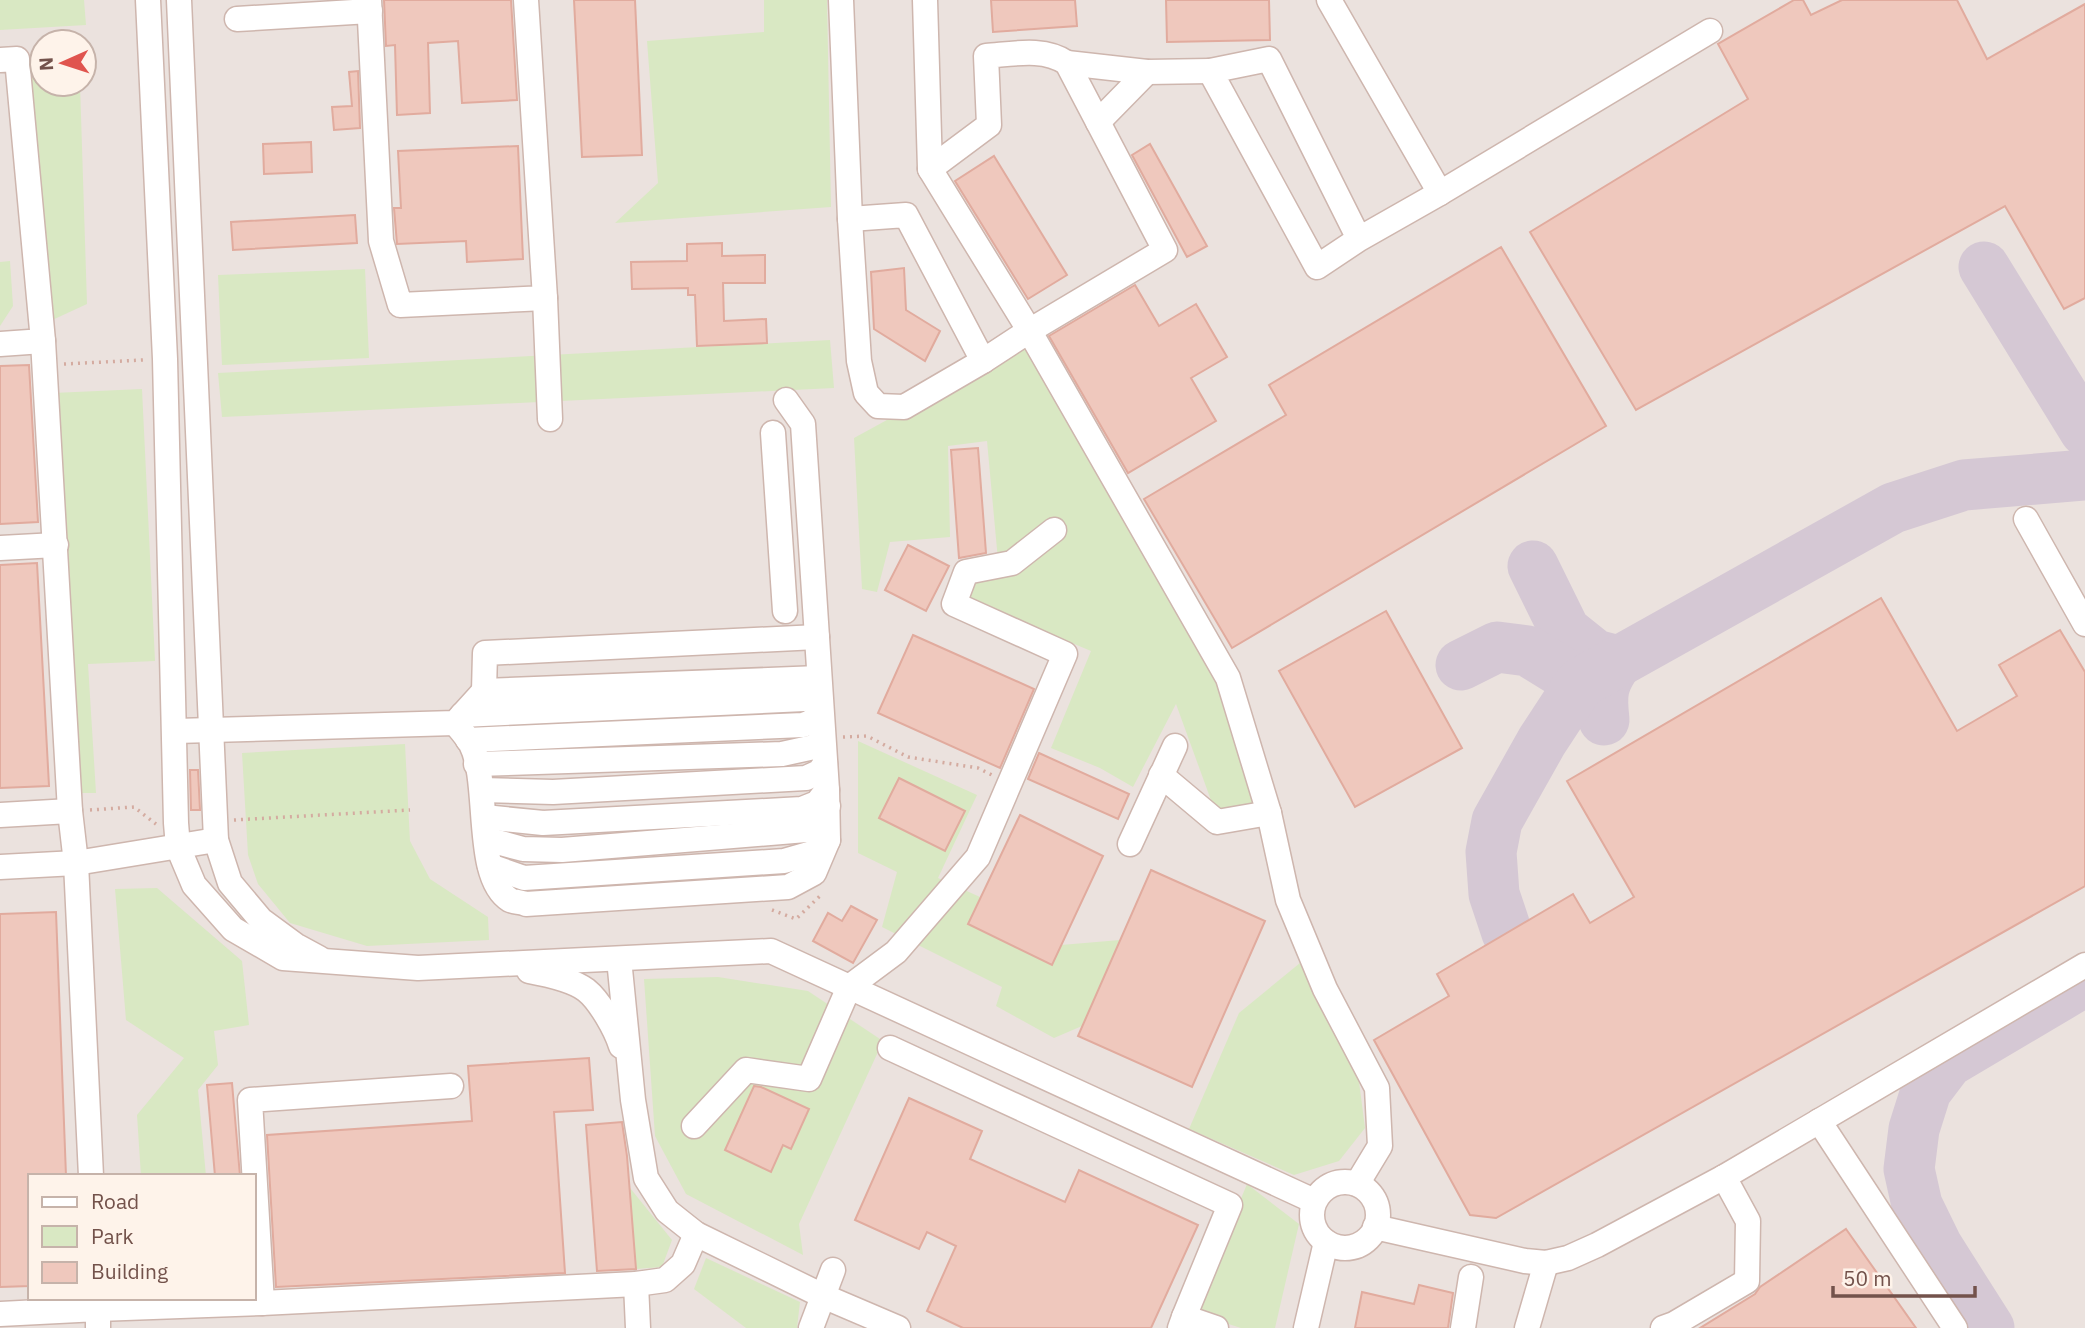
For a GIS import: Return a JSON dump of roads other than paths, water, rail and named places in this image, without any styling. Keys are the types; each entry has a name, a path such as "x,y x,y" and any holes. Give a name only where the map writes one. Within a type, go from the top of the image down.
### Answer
{"street":[{"path":"148,0 165,359 178,847 194,885 233,929 283,958 418,968 771,951 1314,1201"},
{"path":"179,0 216,840 230,883 261,920 295,945 327,963"},
{"path":"526,0 550,419"},
{"path":"841,0 849,219 859,361 866,393 878,406 904,407 1165,250 1067,63 1056,55 1032,53 986,56 989,125 930,169"},
{"path":"925,0 930,169 1029,331 1228,678 1269,813 1288,900 1325,989 1377,1088 1380,1146 1357,1184"},
{"path":"1329,0 1440,193"},
{"path":"237,19 369,5 381,241 400,306 545,298"},
{"path":"1210,71 1317,267 1359,239 1710,31"},
{"path":"0,60 17,59 44,353 70,811 76,863 91,1174"},
{"path":"1067,63 1147,72 1210,71 1269,60 1359,239"},
{"path":"1098,122 1147,72"},
{"path":"849,219 906,215 984,361"},
{"path":"0,344 44,353"},
{"path":"461,726 471,745 482,790 489,866 500,889 511,900 526,904 788,887 814,873 828,840 825,764 803,424 786,400"},
{"path":"773,433 785,611"},
{"path":"2026,519 2085,624"},
{"path":"694,1126 746,1070 809,1079 849,987 897,952 978,857 1065,654 954,604 966,572 1012,563 1054,530"},
{"path":"0,548 56,545"},
{"path":"461,726 484,691 485,653 817,637"},
{"path":"484,691 820,694"},
{"path":"176,731 461,726 804,699 820,694"},
{"path":"476,764 782,754 814,747 823,739"},
{"path":"1130,844 1175,746"},
{"path":"482,790 553,793 806,778 819,772 825,764"},
{"path":"1161,775 1217,822 1269,813"},
{"path":"485,828 802,809 827,798"},
{"path":"0,815 70,811"},
{"path":"0,867 76,863 216,840"},
{"path":"619,959 631,1076 646,1178 667,1211 695,1234 823,1296 898,1328"},
{"path":"497,965 550,974 586,990 603,1010 618,1036 631,1076"},
{"path":"1375,1227 1525,1261 1546,1263 1568,1258 1724,1177 2085,965"},
{"path":"890,1048 1230,1205 1182,1323 1216,1328"},
{"path":"254,1174 250,1100 451,1086"},
{"path":"1819,1121 1955,1328"},
{"path":"1663,1328 1747,1281 1748,1221 1724,1177"},
{"path":"1344,1181 1357,1184 1375,1201 1378,1214 1375,1227 1370,1236 1354,1246 1345,1248 1326,1242 1313,1224 1314,1201 1332,1184 1344,1181"},
{"path":"256,1202 262,1303"},
{"path":"0,1314 98,1312 636,1284 665,1280 683,1264 695,1234"},
{"path":"1306,1328 1326,1242"},
{"path":"1527,1328 1546,1263"},
{"path":"811,1328 833,1270"},
{"path":"1463,1328 1471,1277"},
{"path":"636,1284 638,1328"}]}
